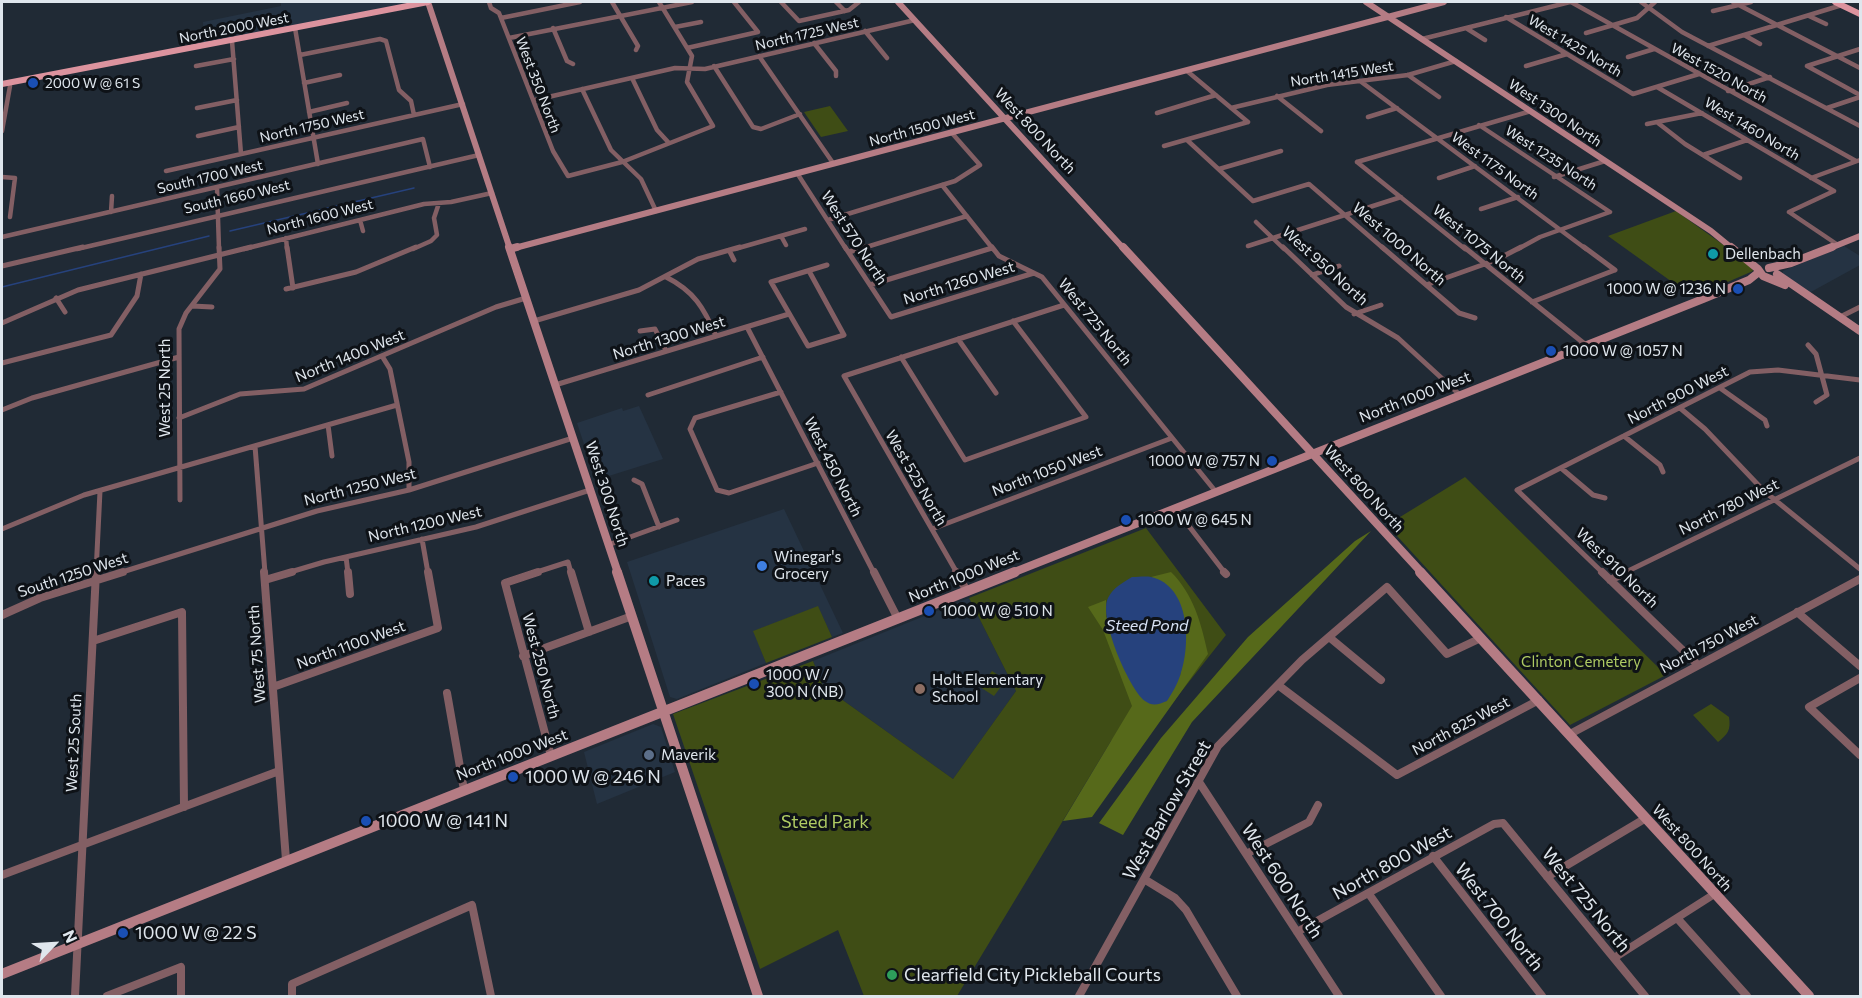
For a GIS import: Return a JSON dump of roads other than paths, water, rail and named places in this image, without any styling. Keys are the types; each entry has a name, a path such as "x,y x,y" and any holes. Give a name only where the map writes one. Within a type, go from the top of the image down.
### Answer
{"main road":[{"name":"North 2000 West","path":"2,86 428,2"},
{"path":"1835,2 1860,14"},
{"name":"North 2000 West","path":"2,86 45,77"}],"street":[{"name":"West 300 North","path":"428,2 758,996"},
{"name":"West 350 North","path":"489,2 501,18 535,100 537,113 553,151 568,176 622,162"},
{"path":"501,18 580,2"},
{"path":"612,2 638,46 636,50"},
{"path":"622,162 713,126 687,82 686,77 692,56 659,2"},
{"path":"509,38 692,2"},
{"path":"687,48 758,32 734,2"},
{"path":"781,2 799,21 845,11 859,2"},
{"path":"836,2 845,11"},
{"name":"West 800 North","path":"898,2 1809,996"},
{"name":"West 1300 North","path":"1369,2 1729,245 1768,268 1772,276"},
{"name":"North 1500 West","path":"510,249 1443,2"},
{"path":"1422,39 1571,2"},
{"name":"West 1520 North","path":"1571,2 1858,160"},
{"path":"1641,2 1674,26 1708,46 1860,126"},
{"path":"1586,33 1637,18 1648,11 1655,2"},
{"path":"1734,2 1860,68"},
{"path":"1713,11 1751,2"},
{"path":"1708,46 1842,5"},
{"path":"1809,15 1826,24"},
{"name":"West 1425 North","path":"1506,17 1633,94 1658,87"},
{"name":"North 1725 West","path":"690,69 705,69 915,20"},
{"path":"675,27 701,22"},
{"path":"295,28 318,164"},
{"path":"552,28 567,61 573,64"},
{"path":"1466,28 1485,40"},
{"path":"865,32 887,58"},
{"path":"1744,35 1760,44"},
{"path":"300,55 380,39 386,41 399,90 411,100 414,115"},
{"path":"232,41 241,154"},
{"path":"814,43 836,71 836,76"},
{"path":"1628,57 1654,49"},
{"path":"1860,49 1807,66 1860,96"},
{"path":"1526,66 1567,54"},
{"path":"759,56 833,163"},
{"path":"196,66 234,59"},
{"name":"North 1415 West","path":"1232,108 1277,96 1408,75 1456,61"},
{"path":"714,66 753,128 761,129 800,114"},
{"path":"535,100 675,68 690,69"},
{"path":"1164,147 1248,122 1187,71"},
{"path":"1658,87 1699,74"},
{"path":"304,83 340,75"},
{"path":"1408,75 1438,97"},
{"path":"1728,90 1770,77"},
{"path":"632,78 657,130 669,143"},
{"name":"West 1175 North","path":"1360,81 1615,270 1532,302"},
{"path":"2,131 10,86"},
{"name":"West 1460 North","path":"1658,87 1834,191 1789,212 1838,245"},
{"path":"582,89 611,150 641,179 656,211"},
{"path":"1157,113 1216,95"},
{"path":"1277,96 1321,131"},
{"path":"1827,108 1860,96"},
{"path":"197,108 237,99"},
{"path":"309,112 347,104"},
{"name":"North 1750 West","path":"166,171 463,104"},
{"path":"1368,117 1397,108"},
{"path":"1436,137 1531,111"},
{"path":"1647,124 1702,113"},
{"path":"1658,123 1702,155 1740,178"},
{"name":"West 1235 North","path":"1479,125 1554,177 1610,212 1561,230"},
{"path":"198,136 239,127"},
{"path":"828,220 954,181 980,165 951,132"},
{"name":"West 1075 North","path":"1436,137 1357,162 1586,345"},
{"name":"South 1700 West","path":"2,237 423,139 430,167"},
{"path":"1187,140 1219,169 1281,151"},
{"path":"1702,155 1747,140"},
{"name":"South 1660 West","path":"2,266 479,154"},
{"path":"1811,178 1858,160"},
{"path":"1554,177 1605,161"},
{"path":"1439,178 1475,166"},
{"name":"West 1000 North","path":"1219,169 1253,201 1309,184 1459,313 1474,318"},
{"name":"West 570 North","path":"797,173 891,317"},
{"path":"2,177 15,178 10,217"},
{"name":"West 725 North","path":"942,185 1006,261 1035,273 1064,305 1216,492"},
{"path":"217,187 221,254"},
{"name":"North 1600 West","path":"2,323 27,308 155,270 424,204 492,193"},
{"path":"111,212 112,196"},
{"path":"1248,246 1401,197"},
{"path":"1481,209 1518,197"},
{"path":"286,289 356,272 436,238 434,218 439,203"},
{"path":"849,252 967,216"},
{"path":"360,220 363,231"},
{"name":"West 950 North","path":"1256,222 1354,314 1398,338 1460,395"},
{"path":"534,321 639,290 683,265 805,229"},
{"path":"1426,285 1485,264 1561,230"},
{"path":"781,236 786,245"},
{"name":"North 1000 West","path":"1749,280 1758,271 1791,263 1860,236"},
{"path":"286,238 293,288"},
{"name":"West 1300 North","path":"1729,245 1758,271"},
{"path":"870,285 993,248"},
{"path":"729,250 734,260"},
{"name":"West 25 North","path":"180,500 178,329 192,306 214,280 220,268 221,254"},
{"name":"North 1000 West","path":"2,974 1749,280 1772,276 1791,263"},
{"path":"809,271 844,335 808,346 771,282 827,265"},
{"path":"1312,275 1339,266"},
{"path":"1758,271 1804,294 1860,331"},
{"name":"North 1260 West","path":"891,317 1035,273"},
{"path":"2,363 111,335 137,296 141,274"},
{"path":"666,276 688,288 699,299 716,336"},
{"path":"56,298 64,312"},
{"name":"North 1400 West","path":"179,418 234,395 251,392 288,393 304,389 496,307 526,298"},
{"path":"1354,314 1381,304"},
{"path":"1013,321 1086,417 965,460 901,357 1013,321 1064,305"},
{"path":"192,306 212,307"},
{"path":"1840,317 1860,307"},
{"name":"North 1300 West","path":"555,385 789,314"},
{"name":"West 450 North","path":"747,327 898,619"},
{"path":"640,331 655,329 666,351"},
{"path":"958,339 996,393"},
{"path":"1808,345 1816,354 1827,395 1816,402"},
{"path":"382,356 390,369 409,462 409,490"},
{"path":"2,410 32,398 179,357"},
{"path":"648,395 763,357"},
{"name":"West 525 North","path":"901,357 844,376 967,591"},
{"name":"North 900 West","path":"1517,490 1750,372 1765,369 1800,371 1860,380"},
{"path":"1720,388 1765,420 1767,426"},
{"path":"781,392 695,418 691,422 690,429 717,490 722,493 818,463"},
{"path":"2,529 63,503 100,491 397,405"},
{"path":"1680,408 1775,500 1860,569"},
{"path":"328,425 332,456"},
{"path":"1624,436 1660,465 1663,472"},
{"name":"North 1250 West","path":"153,562 317,511 409,490 573,438"},
{"name":"North 1050 West","path":"932,529 1172,438"},
{"name":"West 75 North","path":"255,446 286,860"},
{"name":"North 780 West","path":"1610,580 1860,458"},
{"path":"1561,468 1593,495 1605,498"},
{"path":"633,480 642,484 658,527"},
{"name":"North 1200 West","path":"265,580 346,557 487,524 590,490"},
{"name":"West 910 North","path":"1517,490 1698,665"},
{"name":"West 25 South","path":"75,996 100,491"},
{"path":"1175,508 1226,574"},
{"path":"608,545 677,520"},
{"name":"North 1100 West","path":"273,687 438,628 422,539"},
{"path":"346,557 350,594"},
{"name":"South 1250 West","path":"2,615 40,598 153,562"},
{"name":"West 250 North","path":"551,756 505,583 568,562 589,632"},
{"name":"North 750 West","path":"1570,734 1860,579"},
{"name":"West Barlow Street","path":"1079,996 1218,746 1278,684 1329,637 1387,587 1447,654 1481,638"},
{"path":"93,641 182,612 184,807"},
{"path":"1797,612 1860,666"},
{"path":"523,656 632,616"},
{"path":"1329,637 1381,680"},
{"path":"1860,678 1809,707 1860,755"},
{"name":"North 825 West","path":"1278,684 1396,775 1539,700"},
{"path":"447,693 464,790"},
{"path":"2,875 279,771"},
{"name":"West 600 North","path":"1199,782 1337,996"},
{"path":"1246,854 1309,822 1318,805"},
{"path":"1547,877 1646,818"},
{"name":"West 725 North","path":"1503,823 1646,996"},
{"name":"North 800 West","path":"1297,932 1369,894 1433,856 1494,824 1503,823"},
{"name":"West 700 North","path":"1433,856 1542,996"},
{"path":"1144,879 1175,898 1186,910 1237,996"},
{"path":"1614,958 1716,893"},
{"path":"1369,894 1441,996"},
{"path":"292,996 292,984 472,905 491,996"},
{"path":"1677,918 1747,996"},
{"path":"107,996 180,967 181,996"}],"water":[{"name":"Steed Pond","path":"1132,577 1151,577 1164,583 1174,592 1181,604 1185,619 1184,664 1176,686 1167,701 1159,704 1145,701 1131,683 1117,652 1107,620 1106,607 1110,594"}],"waterway":[{"path":"230,231 414,188"},
{"path":"2,287 209,236"}],"place":[{"name":"2000 W @ 61 S","path":"33,83"},
{"name":"Dellenbach","path":"1713,254"},
{"name":"1000 W @ 1236 N","path":"1738,289"},
{"name":"1000 W @ 1057 N","path":"1551,351"},
{"name":"1000 W @ 757 N","path":"1272,461"},
{"name":"1000 W @ 645 N","path":"1126,520"},
{"name":"Winegar's Grocery","path":"762,566"},
{"name":"Paces","path":"654,581"},
{"name":"1000 W @ 510 N","path":"929,611"},
{"name":"1000 W / 300 N (NB)","path":"754,684"},
{"name":"Holt Elementary School","path":"920,689"},
{"name":"Maverik","path":"649,755"},
{"name":"1000 W @ 246 N","path":"513,777"},
{"name":"1000 W @ 141 N","path":"366,821"},
{"name":"1000 W @ 22 S","path":"123,933"},
{"name":"Clearfield City Pickleball Courts","path":"892,975"}],"park label":[{"name":"Clinton Cemetery","path":"1581,662"},
{"name":"Steed Park","path":"825,822"}]}
